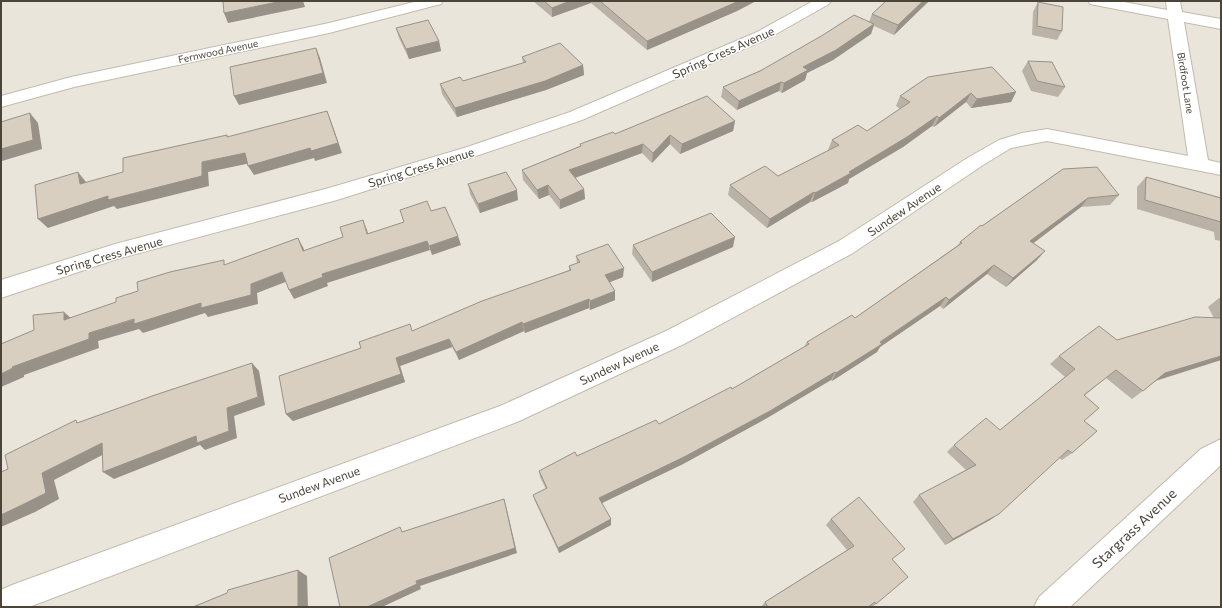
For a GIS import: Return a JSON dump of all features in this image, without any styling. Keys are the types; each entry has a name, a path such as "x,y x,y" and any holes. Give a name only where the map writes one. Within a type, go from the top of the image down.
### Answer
{"street":[{"name":"Fernwood Avenue","path":"1,102 71,82 329,28 436,1"},
{"name":"Spring Cress Avenue","path":"1,289 115,252 330,195 470,152 576,116 764,35 824,1"},
{"path":"1096,1 1174,8 1221,24"},
{"name":"Birdfoot Lane","path":"1174,8 1210,167"},
{"name":"Sundew Avenue","path":"1,605 22,595 500,417 676,337 846,247 976,161 1005,144 1022,139 1047,135 1210,167"},
{"name":"Stargrass Avenue","path":"1049,607 1210,458 1221,451"}],"shaded area":[{"path":"1,1 1221,1 1221,607 1,607"}],"building":[{"path":"223,1 282,1 224,13"},
{"path":"544,1 570,1 552,8"},
{"path":"600,1 739,1 647,41"},
{"path":"886,1 923,1 898,25 872,14"},
{"path":"1038,2 1063,7 1062,31 1037,26"},
{"path":"854,15 874,24 836,50 803,67 808,70 784,83 781,82 739,101 723,87 760,71 823,35"},
{"path":"428,20 439,41 406,49 396,28"},
{"path":"560,43 583,65 545,81 455,108 440,84 460,77 463,81 526,62 522,57"},
{"path":"316,48 323,73 234,96 230,67"},
{"path":"1028,61 1052,62 1065,87 1037,81"},
{"path":"992,67 1016,92 977,99 971,93 939,118 937,116 907,137 849,172 851,173 815,193 814,192 770,219 730,185 765,166 778,176 839,145 832,140 858,125 867,131 910,102 900,96 928,77"},
{"path":"707,96 735,121 682,144 670,135 653,153 643,144 569,170 584,189 560,200 548,185 537,190 522,170 581,146 580,144 613,132 615,134"},
{"path":"327,111 338,143 311,151 310,148 248,166 245,153 202,162 202,176 108,200 108,196 38,219 35,185 78,172 80,184 123,172 123,158 227,135 227,137"},
{"path":"30,113 33,140 1,149 1,122"},
{"path":"1097,167 1119,195 1088,198 1030,241 1045,251 1013,278 994,265 949,300 946,297 880,342 882,344 836,373 835,372 770,411 684,457 599,498 611,519 558,548 533,495 547,488 539,471 575,452 577,456 656,420 659,424 731,387 732,389 809,344 807,342 852,315 855,318 962,243 960,242 981,225 982,226 1063,169"},
{"path":"506,172 517,190 478,204 468,184"},
{"path":"1146,177 1221,198 1221,222 1145,200"},
{"path":"427,201 431,211 445,207 458,236 429,246 427,241 322,274 323,277 289,290 282,272 251,284 251,295 201,308 201,303 134,324 134,319 89,333 89,339 12,367 13,368 1,374 1,344 34,330 33,315 64,312 64,320 116,302 116,298 138,291 137,282 170,272 224,260 224,265 298,238 303,251 343,237 340,227 363,220 367,234 404,222 400,210"},
{"path":"711,213 735,237 652,272 633,245"},
{"path":"608,244 624,268 605,275 615,291 590,301 589,299 523,324 522,322 456,352 449,339 396,358 401,374 286,414 279,376 361,348 359,342 410,324 412,331 482,301 571,270 569,266 580,262 576,256"},
{"path":"1195,317 1221,318 1221,356 1165,373 1143,391 1116,370 1084,395 1099,408 1084,421 1097,431 1072,453 1068,450 999,514 953,539 919,495 976,465 954,445 986,418 1000,430 1075,369 1059,356 1099,326 1117,340"},
{"path":"252,363 258,397 227,408 229,431 197,443 196,436 103,472 102,443 42,473 46,493 1,515 1,472 8,469 5,455 76,420 77,423"},
{"path":"859,497 905,549 892,559 908,577 876,604 875,602 868,607 768,607 765,602 854,546 831,519"},
{"path":"504,499 515,548 416,581 417,584 367,607 340,607 329,558 400,527 402,532"},
{"path":"298,570 298,607 193,607 227,593 228,590"}]}
